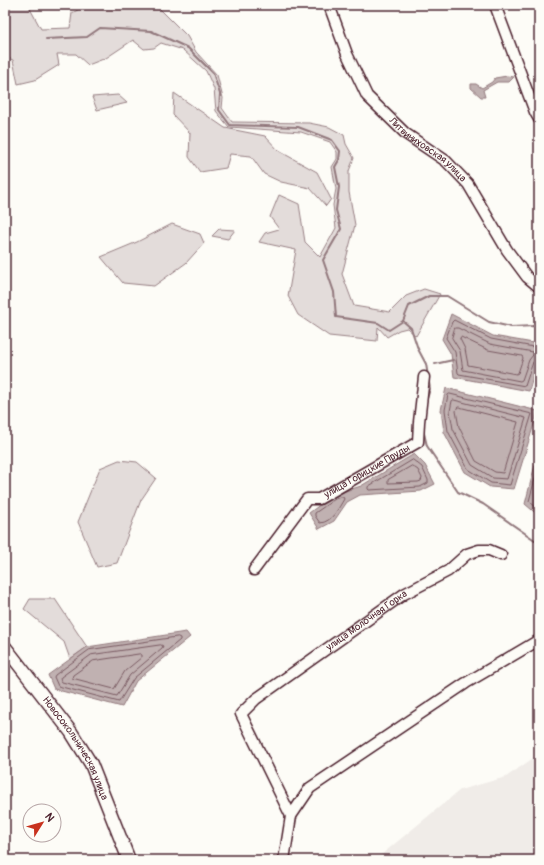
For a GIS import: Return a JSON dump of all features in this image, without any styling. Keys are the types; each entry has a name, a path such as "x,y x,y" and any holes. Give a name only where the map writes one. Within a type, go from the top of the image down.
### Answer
{"main road":[{"name":"Новосокольническая улица","path":"5,647 72,732 91,764 129,860"}],"street":[{"name":"Литвиниховская улица","path":"329,5 347,54 367,96 406,134 446,161 468,184 507,250 527,276 539,287"},
{"path":"496,5 535,112 539,119"},
{"name":"улица Горицкие Пруды","path":"254,570 307,499 319,499 418,442 418,422 424,377"},
{"name":"улица Молочная Горка","path":"291,816 241,714 256,699 281,681 404,594 448,571 467,554 479,550 489,550 501,555"},
{"path":"284,860 291,816 310,788 466,683 539,640"}],"shaded area":[{"path":"5,5 28,5 41,29 70,28 72,13 87,5 118,5 120,8 133,5 159,5 158,7 187,36 196,52 217,75 223,98 222,108 232,122 309,123 329,127 344,135 346,144 354,158 349,171 349,192 355,225 342,274 354,306 390,312 406,296 424,289 440,294 416,336 407,328 399,330 387,337 378,327 377,341 329,336 298,315 288,296 296,250 259,242 265,233 279,229 270,217 279,195 299,204 305,242 320,257 336,228 333,205 336,189 332,167 337,159 337,152 330,142 301,132 229,127 216,111 214,89 206,71 183,50 161,43 154,48 144,49 133,40 106,58 88,65 76,54 57,54 59,65 35,80 18,84 13,60 5,57"},
{"path":"174,93 225,128 265,136 279,151 317,172 331,199 326,206 310,188 281,182 264,174 251,156 230,154 226,168 200,172 189,157 190,133 173,115"},
{"path":"118,95 127,103 97,110 92,97"},
{"path":"172,224 200,234 204,243 186,263 154,286 123,283 101,257 137,242"},
{"path":"219,229 235,230 228,239 212,236"},
{"path":"119,460 137,462 156,478 141,500 117,563 97,567 78,522 100,468"},
{"path":"30,599 55,599 87,647 70,659 64,642 24,609"},
{"path":"539,754 539,860 375,860 460,790 506,777"}],"water":[{"path":"507,76 514,77 509,82 497,82 483,90 485,97 481,97 471,88 471,84 476,84 482,88 492,82 495,78"},
{"path":"451,314 493,336 539,344 539,357 529,391 454,377 451,354 442,339"},
{"path":"446,388 538,411 514,489 490,487 465,472 444,432 441,410"},
{"path":"539,449 539,516 525,504"},
{"path":"414,454 425,465 435,484 421,491 360,495 347,502 334,521 319,529 309,513 333,495 361,486"},
{"path":"186,632 190,637 136,681 122,707 54,689 48,675 87,647"}],"waterway":[{"path":"46,39 87,37 100,28 151,31 188,48 213,73 220,94 219,110 230,125 298,127 332,140 340,151 339,160 335,167 339,187 336,210 341,229 323,260 334,292 336,317 378,323 389,330 403,321 409,306 429,296 447,296 489,322 511,327 535,326 539,328"},
{"path":"403,321 411,328 418,349 426,364 430,389 426,402"},
{"path":"435,364 453,360"},
{"path":"423,429 427,446 458,492 483,504 539,543"}]}
